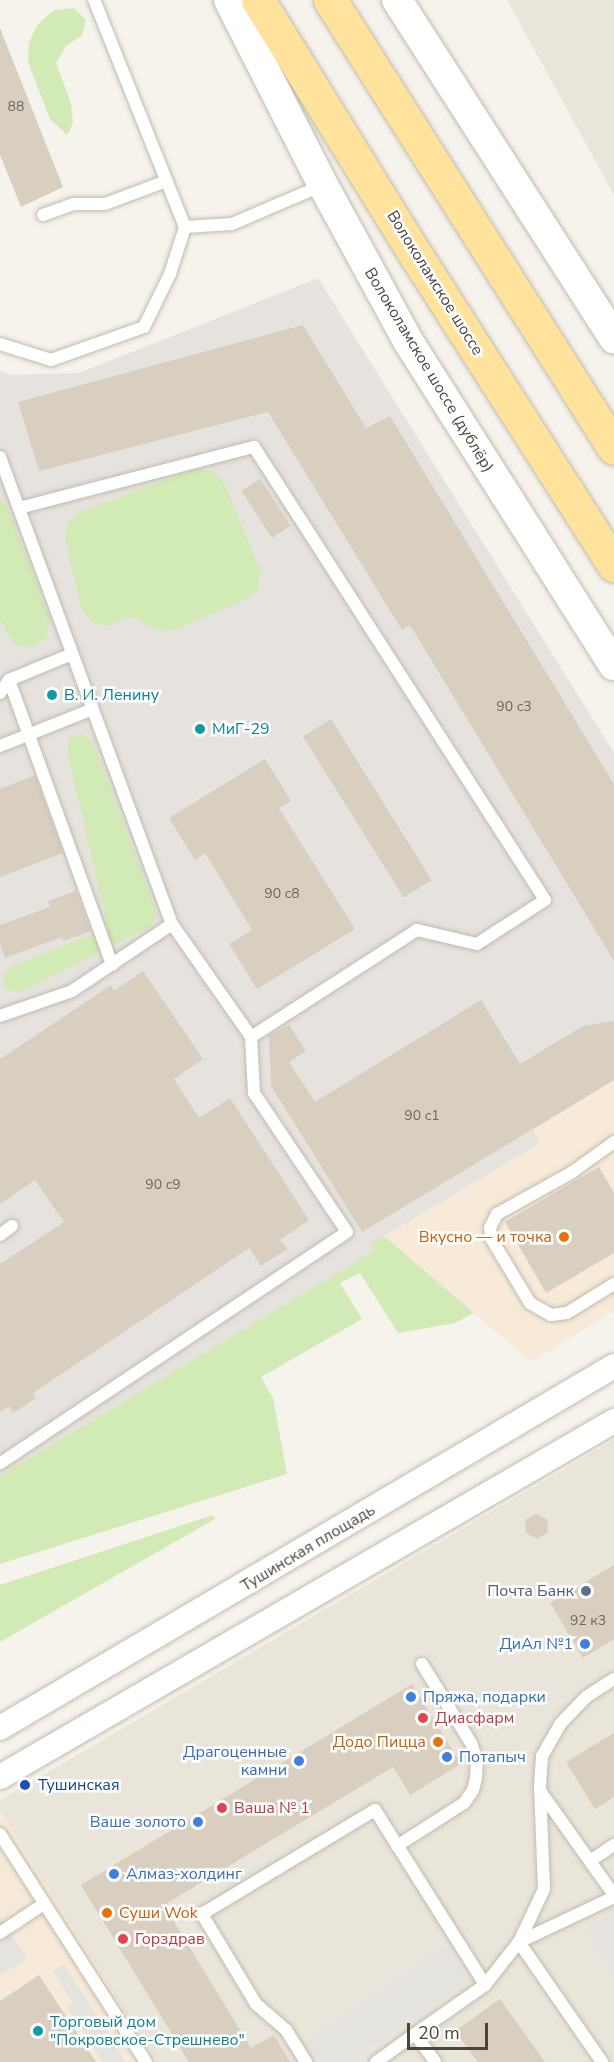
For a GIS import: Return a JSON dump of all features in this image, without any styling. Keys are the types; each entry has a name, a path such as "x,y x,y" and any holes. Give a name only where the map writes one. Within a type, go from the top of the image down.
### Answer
{"main road":[{"name":"Волоколамское шоссе","path":"258,0 417,257 614,565"},
{"path":"330,0 614,448"}],"street":[{"name":"Волоколамское шоссе (дублёр)","path":"229,0 323,185 408,341 614,665"},
{"path":"398,0 614,338"},
{"name":"Тушинская площадь","path":"0,1728 614,1365"},
{"path":"0,1777 614,1421"}],"lane":[{"path":"0,344 51,360 144,327 170,274 185,227 94,0"},
{"path":"43,215 73,204 105,204 167,181"},
{"path":"185,227 231,224 323,185"},
{"path":"19,508 254,447 545,900 477,944 417,930 251,1037"},
{"path":"0,457 172,924 251,1037 255,1093 347,1232 0,1463"},
{"path":"0,693 9,680 72,654"},
{"path":"9,680 112,965"},
{"path":"0,746 93,708"},
{"path":"0,1016 72,991 172,924"},
{"path":"614,1142 571,1173 497,1214 490,1228 492,1240 530,1303 551,1315 567,1313 614,1284"},
{"path":"0,1234 12,1226"},
{"path":"397,1846 464,1803 473,1791 477,1778 477,1761 471,1743 422,1664"},
{"path":"376,2062 485,1985 519,1942 544,1889 540,1791 542,1756 561,1723 586,1697 614,1679"},
{"path":"519,1942 614,1896 540,1791"},
{"path":"306,2062 286,2030 256,2004 202,1914 375,1810 485,1985"},
{"path":"0,1833 146,2062"},
{"path":"590,1861 614,1845"},
{"path":"0,1933 44,1904"},
{"path":"519,1942 602,2062"},
{"path":"415,2034 435,2062"}],"shaded area":[{"path":"507,0 614,0 614,195"},
{"path":"318,278 614,753 614,1080 533,1130 540,1143 371,1244 375,1251 0,1476 0,371 11,375 79,373"},
{"path":"614,1080 614,1311 531,1362 384,1236 540,1143 532,1130"},
{"path":"614,1440 614,2062 156,2062 0,1811 0,1800"},
{"path":"0,1811 156,2062 0,2062"},
{"path":"614,1910 614,1974 584,1931"},
{"path":"0,1918 27,1958 0,1976"},
{"path":"446,1945 470,1979 350,2062 320,2062 306,2042"},
{"path":"64,1964 126,2062 103,2062 67,2007 73,2003 53,1971"}],"green space":[{"path":"74,8 86,20 82,35 66,46 56,63 71,103 73,123 67,135 50,119 28,62 29,42 38,24 54,10"},
{"path":"195,469 213,471 225,485 260,570 258,589 244,600 177,629 158,631 135,618 126,618 109,626 91,622 81,607 65,539 68,521 83,511"},
{"path":"0,497 8,508 50,619 47,637 32,647 14,644 0,620"},
{"path":"82,733 93,743 157,913 151,926 20,992 7,990 2,977 12,966 100,931 106,918 67,751 69,738"},
{"path":"384,1236 474,1313 455,1323 398,1333 360,1273 340,1283 362,1319 261,1377 273,1398 287,1474 0,1564 0,1476 374,1251 370,1244"},
{"path":"213,1515 215,1519 0,1642 0,1585"}],"building":[{"path":"0,28 63,187 21,207 0,155"},
{"path":"303,325 366,428 390,416 614,784 614,961 410,625 402,630 268,412 39,471 18,402"},
{"path":"260,479 290,526 272,538 242,491"},
{"path":"331,719 432,880 404,898 303,736"},
{"path":"265,759 291,801 279,808 355,929 257,989 229,944 252,930 205,853 195,860 169,818"},
{"path":"35,775 63,853 0,877 0,789"},
{"path":"76,891 91,931 63,941 62,937 5,958 0,944 0,925 50,907 48,901"},
{"path":"143,971 203,1059 174,1079 199,1118 230,1098 309,1220 280,1240 287,1249 261,1266 249,1248 33,1393 36,1398 13,1413 9,1406 0,1412 0,1264 64,1222 35,1180 0,1204 0,1059 111,985 114,991"},
{"path":"481,1000 520,1064 583,1026 614,1021 614,1080 362,1232 271,1086 269,1035 289,1025 306,1051 289,1062 315,1102"},
{"name":"Вкусно — и точка","path":"599,1167 614,1193 614,1253 546,1293 505,1222"},
{"path":"536,1514 547,1519 548,1532 537,1539 526,1533 525,1520"},
{"path":"614,1565 614,1639 583,1658 550,1603"},
{"path":"412,1684 461,1764 410,1795 393,1767 164,1905 251,2048 274,2035 290,2062 189,2062 81,1885"},
{"path":"614,1733 614,1797 595,1809 566,1762"},
{"name":"Торговый дом \"Покровское-Стрешнево\"","path":"39,1975 96,2062 0,2062 0,2001"},
{"path":"500,1999 545,2062 478,2062 455,2031"}],"place":[{"name":"В. И. Ленину","path":"52,695"},
{"name":"МиГ-29","path":"200,729"},
{"name":"Вкусно — и точка","path":"564,1237"},
{"name":"Почта Банк","path":"586,1591"},
{"name":"ДиАл №1","path":"585,1644"},
{"name":"Пряжа, подарки","path":"411,1697"},
{"name":"Диасфарм","path":"423,1718"},
{"name":"Додо Пицца","path":"438,1742"},
{"name":"Потапыч","path":"447,1757"},
{"name":"Драгоценные камни","path":"299,1761"},
{"name":"Тушинская","path":"25,1785"},
{"name":"Ваша № 1","path":"222,1808"},
{"name":"Ваше золото","path":"198,1822"},
{"name":"Алмаз-холдинг","path":"114,1874"},
{"name":"Суши Wok","path":"107,1913"},
{"name":"Горздрав","path":"123,1939"},
{"name":"Торговый дом \"Покровское-Стрешнево\"","path":"38,2031"}]}
